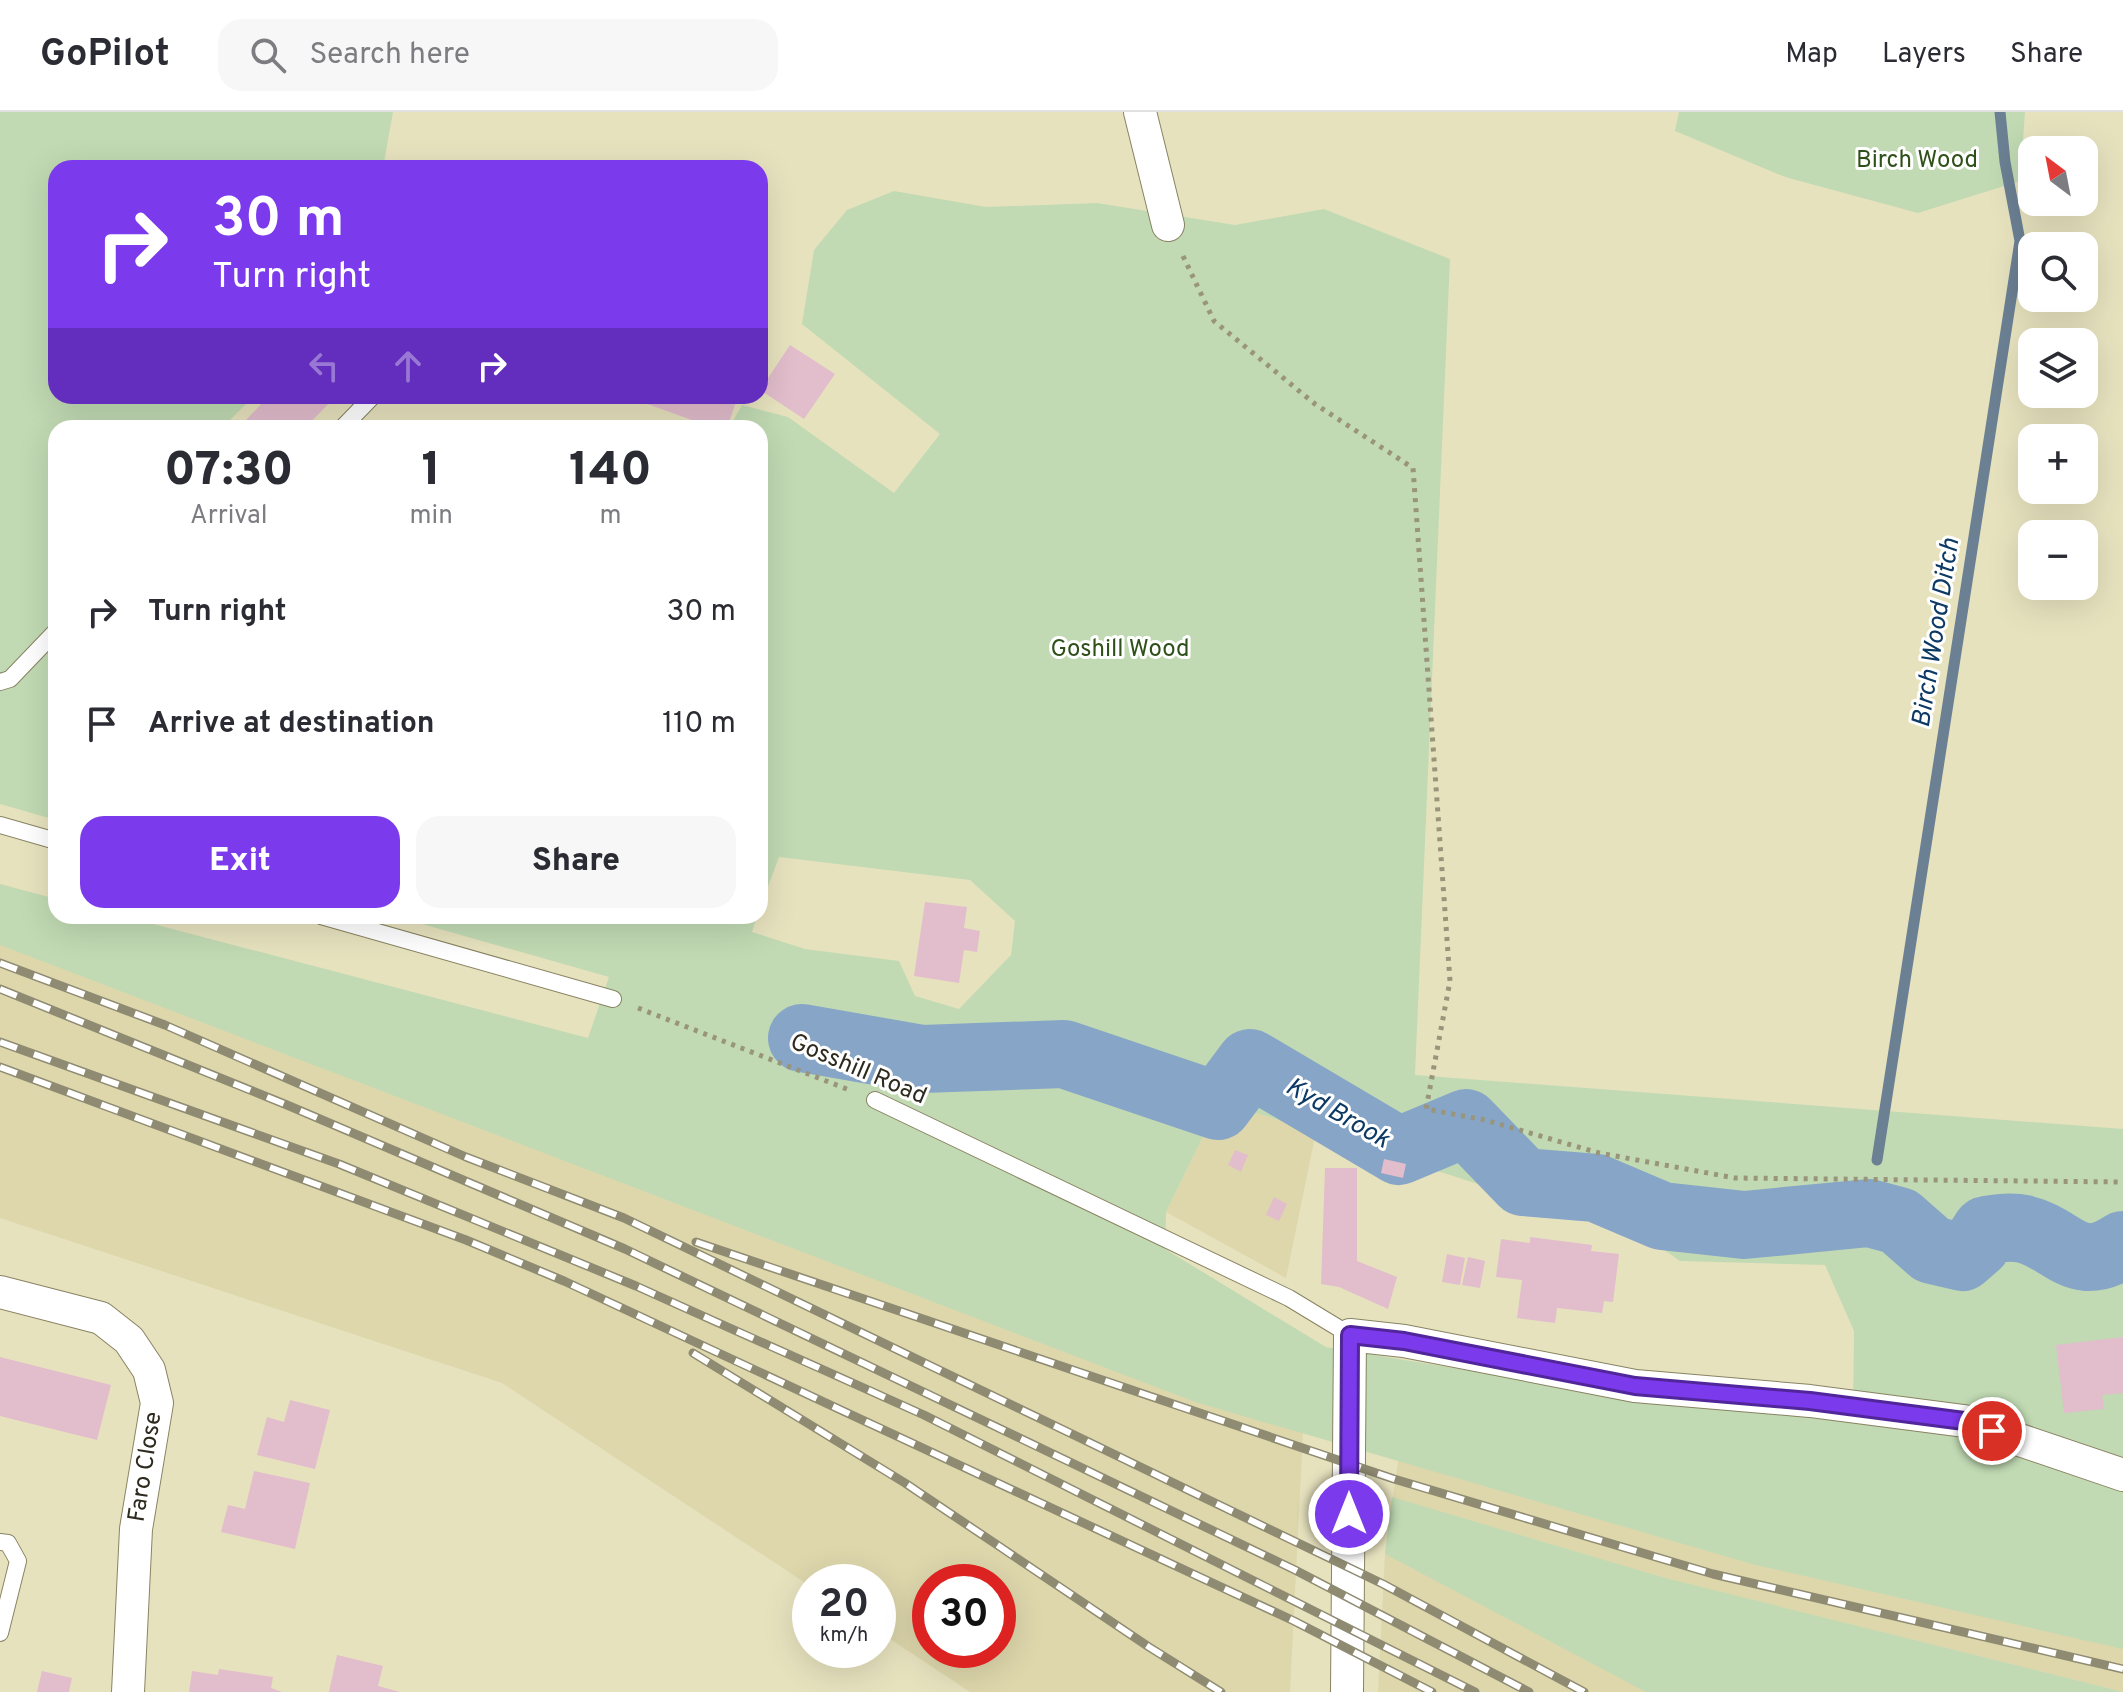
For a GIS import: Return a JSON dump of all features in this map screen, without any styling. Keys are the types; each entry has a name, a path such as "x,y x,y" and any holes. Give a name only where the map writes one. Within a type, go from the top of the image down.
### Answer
{"street":[{"path":"1140,112 1168,225"},
{"name":"Faro Close","path":"0,1292 101,1318 129,1340 149,1370 157,1403 136,1529 128,1692"},
{"path":"1347,1692 1350,1335 1404,1341 1635,1386 1810,1401 1964,1421 2123,1475"}],"lane":[{"path":"350,420 365,404"},
{"path":"0,682 10,679 48,639"},
{"path":"0,825 48,839"},
{"path":"349,924 613,999"},
{"name":"Gosshill Road","path":"875,1100 1289,1298 1350,1335"},
{"path":"0,1542 8,1543 18,1561 0,1633"}],"path":[{"path":"1168,225 1214,321 1315,404 1413,468 1450,981 1426,1109 1485,1120 1599,1153 1735,1178 2123,1182"},
{"name":"Gosshill Road","path":"613,999 875,1100"}],"shaded area":[{"path":"0,884 48,897 48,924 144,924 1298,1372 1303,1434 1290,1692 970,1692 934,1668 1016,1668 1016,1564 912,1564 912,1654 896,1643 896,1564 792,1564 792,1574 502,1383 0,1218"},
{"path":"1241,1108 1316,1132 1286,1278 1166,1212 1213,1116"},
{"path":"1408,1391 2123,1497 2123,1692 1378,1692 1385,1554"}],"green space":[{"path":"0,112 393,112 384,160 48,160 48,404 246,404 230,420 48,420 48,818 0,804"},
{"name":"Birch Wood","path":"1679,112 2025,112 2023,136 2018,136 2018,182 1918,213 1785,177 1675,131"},
{"name":"Goshill Wood","path":"894,191 986,207 1097,203 1235,225 1324,209 1450,259 1415,1075 2123,1129 2123,1649 1752,1564 1195,1402 0,945 0,884 48,897 48,924 153,924 588,1038 609,977 422,924 754,924 752,932 805,949 899,961 915,996 959,1009 1011,955 1015,921 970,880 779,857 768,887 768,420 734,420 742,405 788,417 894,493 940,434 802,324 814,250 847,210","holes":["1241,1108 1478,1184 1501,1195 1619,1218 1680,1261 1825,1265 1854,1331 1853,1417 1532,1381 1326,1347 1165,1249 1166,1212 1213,1116"]},
{"path":"1392,1497 1665,1578 2123,1692 1646,1692 1385,1554"}],"building":[{"path":"790,345 835,374 804,419 768,395 768,378"},
{"path":"261,404 328,404 313,420 246,420"},
{"path":"647,404 735,404 730,420 692,420"},
{"path":"925,902 967,907 964,928 980,931 977,952 964,950 959,983 914,976"},
{"path":"1235,1150 1248,1155 1241,1172 1228,1165"},
{"path":"1384,1159 1406,1164 1403,1178 1381,1173"},
{"path":"1325,1168 1357,1168 1357,1261 1397,1277 1388,1309 1339,1287 1321,1284"},
{"path":"1274,1197 1287,1204 1279,1221 1266,1215"},
{"path":"1530,1237 1592,1245 1591,1251 1619,1254 1613,1302 1604,1301 1602,1313 1557,1308 1555,1323 1517,1318 1522,1280 1496,1277 1501,1239 1530,1243"},
{"path":"1447,1254 1465,1258 1460,1285 1442,1282"},
{"path":"1468,1257 1485,1261 1480,1288 1462,1285"},
{"path":"2123,1337 2123,1393 2102,1395 2104,1409 2064,1413 2056,1345"},
{"path":"0,1357 111,1385 97,1440 0,1416"},
{"path":"290,1400 330,1410 315,1469 257,1455 267,1417 284,1422"},
{"path":"254,1471 310,1483 295,1549 221,1532 228,1505 245,1509"},
{"path":"337,1655 383,1666 378,1686 400,1692 329,1692"},
{"path":"219,1669 273,1677 271,1688 282,1692 189,1692 192,1671 218,1675"},
{"path":"42,1671 72,1678 69,1692 37,1692"}],"waterway":[{"name":"Birch Wood Ditch","path":"1877,1160 2020,241 2005,162 2000,112"},
{"name":"Kyd Brook","path":"802,1038 922,1059 1064,1054 1218,1106 1250,1063 1399,1151 1466,1123 1523,1182 1596,1188 1662,1216 1744,1225 1869,1213 1899,1221 1932,1250 1962,1257 1977,1244 1986,1230 2005,1228 2024,1229 2038,1234 2081,1256 2107,1254 2123,1245"},
{"path":"1869,1213 1871,1200"}],"railway":[{"path":"0,963 165,1025 466,1157 624,1218 1383,1584 1584,1692"},
{"path":"0,989 287,1105 625,1249 1295,1570 1529,1692"},
{"path":"0,1042 339,1164 636,1286 924,1415 1475,1692"},
{"path":"0,1067 466,1240 564,1281 1294,1621 1432,1692"},
{"path":"696,1242 1394,1479 1713,1574 2123,1669"},
{"path":"693,1353 905,1483 1221,1692"}],"route":[{"path":"1349,1514 1350,1335 1404,1341 1635,1386 1810,1401 1964,1421 1992,1431"}]}
